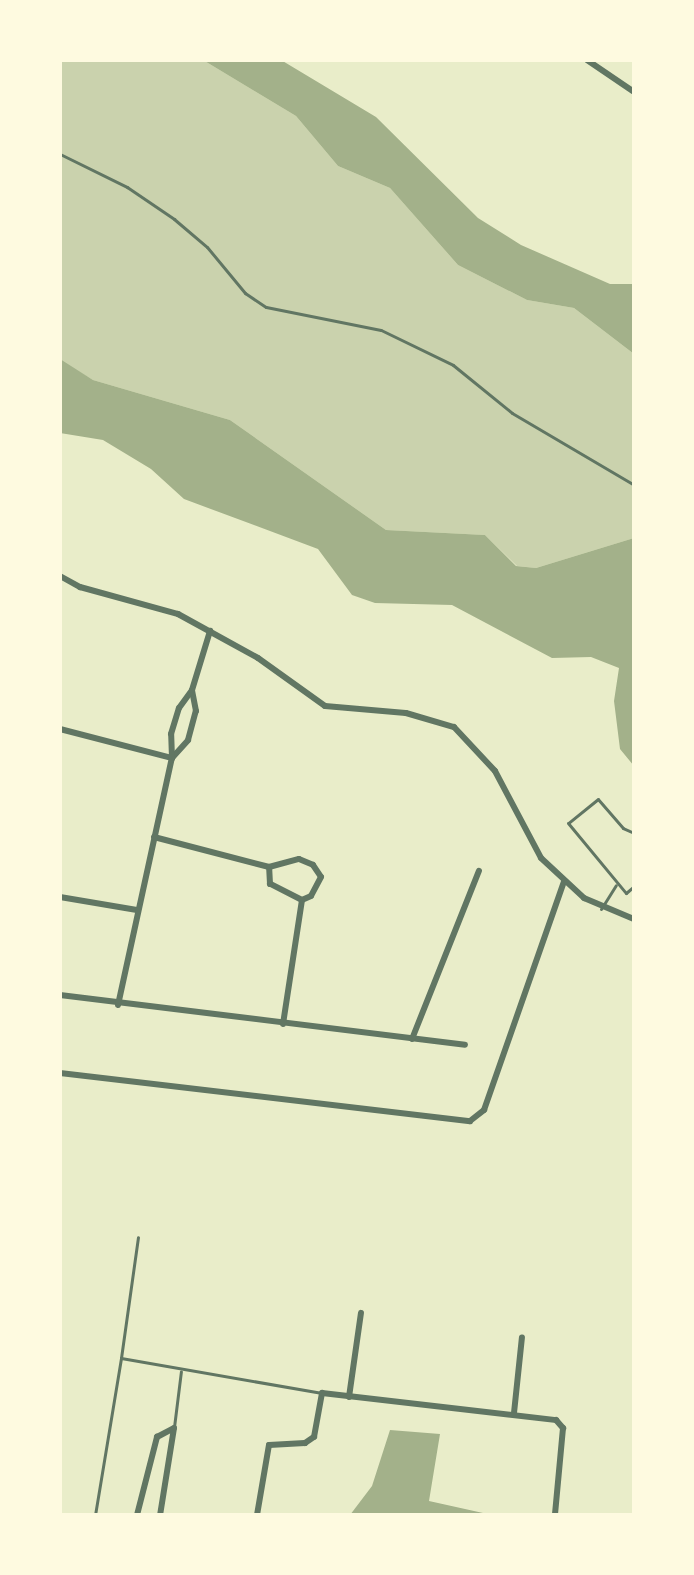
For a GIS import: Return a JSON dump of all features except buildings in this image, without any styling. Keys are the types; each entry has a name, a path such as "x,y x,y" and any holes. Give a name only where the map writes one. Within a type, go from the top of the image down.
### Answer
{"street":[{"path":"587,60 634,92"},
{"path":"60,576 80,587 178,614 210,631 325,706 406,713 454,727 495,771 527,836 564,882 601,909 634,919"},
{"path":"118,1005 172,758 175,721 192,690 210,631"},
{"path":"172,758 188,740 196,711 192,690"},
{"path":"60,729 172,758"},
{"path":"154,837 269,867 299,859 313,865 321,877 318,888 302,900 283,1024"},
{"path":"269,867 270,884 302,900"},
{"path":"412,1039 479,871"},
{"path":"60,1073 470,1121 484,1110 564,882"},
{"path":"60,897 137,910"},
{"path":"60,995 118,1005 465,1045"},
{"path":"349,1397 361,1313"},
{"path":"514,1413 522,1337"},
{"path":"257,1515 269,1445 305,1443 314,1437 322,1393 556,1420 563,1428 555,1515"},
{"path":"137,1515 157,1437 174,1428"},
{"path":"160,1515 174,1428"}],"lane":[{"path":"60,154 127,187 174,219 207,247 245,293 266,307 381,330 453,365 512,413 634,485"},
{"path":"634,833 623,828 598,799 568,823 617,885 626,893 634,886"},
{"path":"601,909 617,885"},
{"path":"95,1515 138,1237"},
{"path":"121,1358 181,1371 322,1393"},
{"path":"174,1428 181,1371"}],"shaded area":[{"path":"60,60 203,60 296,116 338,166 390,188 458,265 527,300 574,308 634,354 634,538 536,568 517,566 485,535 386,530 230,420 93,380 64,363 60,359"},
{"path":"203,60 281,60 376,117 478,218 521,245 610,284 634,284 634,354 574,308 527,300 458,265 390,188 338,166 296,116"},
{"path":"60,359 93,380 230,420 386,530 485,535 516,566 536,568 634,538 634,766 620,749 614,701 619,668 591,657 552,658 452,605 375,603 352,595 318,549 184,499 151,469 103,440 60,433"},
{"path":"390,1430 440,1434 429,1501 492,1515 350,1515 372,1486"}]}
